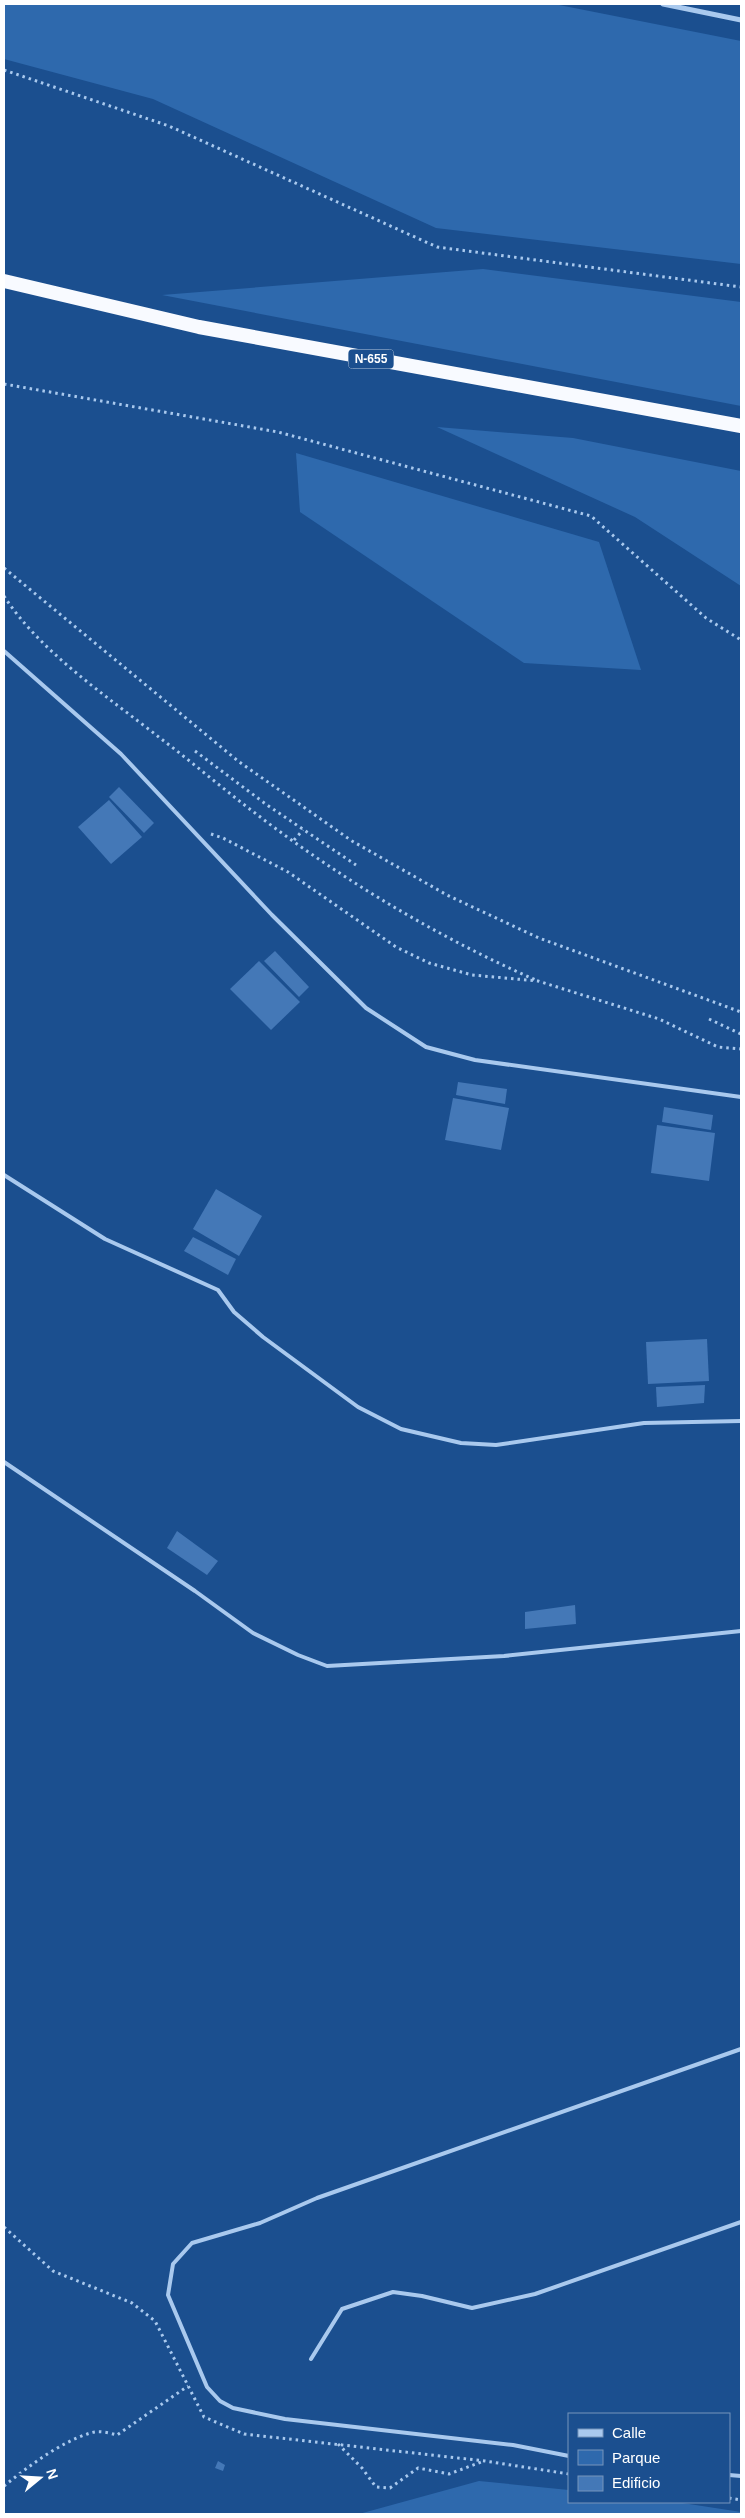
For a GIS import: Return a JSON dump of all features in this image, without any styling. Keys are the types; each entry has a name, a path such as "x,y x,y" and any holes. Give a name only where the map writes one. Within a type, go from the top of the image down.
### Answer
{"highway":[{"name":"N-655","path":"4,281 200,328 741,426"}],"street":[{"path":"663,4 741,20"}],"lane":[{"path":"4,651 121,754 272,915 366,1008 426,1047 475,1060 741,1097"},
{"path":"4,1176 105,1239 218,1290 234,1312 263,1337 350,1401 401,1429 461,1443 496,1445 644,1423 741,1421"},
{"path":"4,1462 253,1632 298,1655 327,1666 504,1656 741,1631"},
{"path":"568,2456 513,2445 285,2419 233,2408 220,2401 207,2387 195,2360 168,2295 173,2264 192,2243 260,2223 317,2198 741,2049"},
{"path":"312,2359 342,2309 393,2292 422,2296 472,2308 535,2294 741,2222"}],"path":[{"path":"4,70 169,126 437,247 741,287"},
{"path":"4,384 278,432 591,516 706,618 741,640"},
{"path":"4,568 238,761 352,841 447,895 539,938 741,1012"},
{"path":"4,596 20,621 91,684 256,814 441,934 490,960 538,980 659,1019 718,1046 741,1049"},
{"path":"195,750 303,830 356,865"},
{"path":"191,828 223,838 288,872 396,948 429,963 472,976 538,980"},
{"path":"294,840 303,830"},
{"path":"709,1019 741,1034"},
{"path":"4,2227 52,2271 132,2303 155,2321 204,2417 244,2434 485,2461 568,2474"},
{"path":"4,2486 40,2458 91,2432 106,2432 117,2435 188,2386"},
{"path":"338,2444 362,2468 376,2487 390,2488 418,2468 449,2474 485,2461"}],"green space":[{"path":"4,4 554,4 741,41 741,264 436,228 153,99 4,59"},
{"path":"483,269 741,302 741,406 162,295"},
{"path":"437,427 573,438 741,471 741,586 635,517"},
{"path":"296,453 599,542 641,670 524,663 300,512"},
{"path":"479,2481 568,2490 568,2503 682,2503 741,2512 741,2514 359,2514"}],"building":[{"path":"119,787 154,823 144,833 109,797"},
{"path":"109,800 142,837 111,864 78,827"},
{"path":"275,951 309,987 299,997 264,961"},
{"path":"259,961 300,1002 271,1030 230,989"},
{"path":"458,1082 507,1089 505,1104 456,1095"},
{"path":"453,1098 509,1108 501,1150 445,1140"},
{"path":"664,1107 713,1115 711,1130 662,1122"},
{"path":"657,1125 715,1133 709,1181 651,1173"},
{"path":"216,1189 262,1216 239,1256 193,1229"},
{"path":"193,1237 236,1259 228,1275 184,1251"},
{"path":"707,1339 709,1381 648,1384 646,1342"},
{"path":"705,1385 704,1403 657,1407 656,1387"},
{"path":"177,1531 218,1561 207,1575 167,1548"},
{"path":"575,1605 576,1624 525,1629 525,1612"},
{"path":"218,2461 225,2465 223,2471 215,2468"}]}
